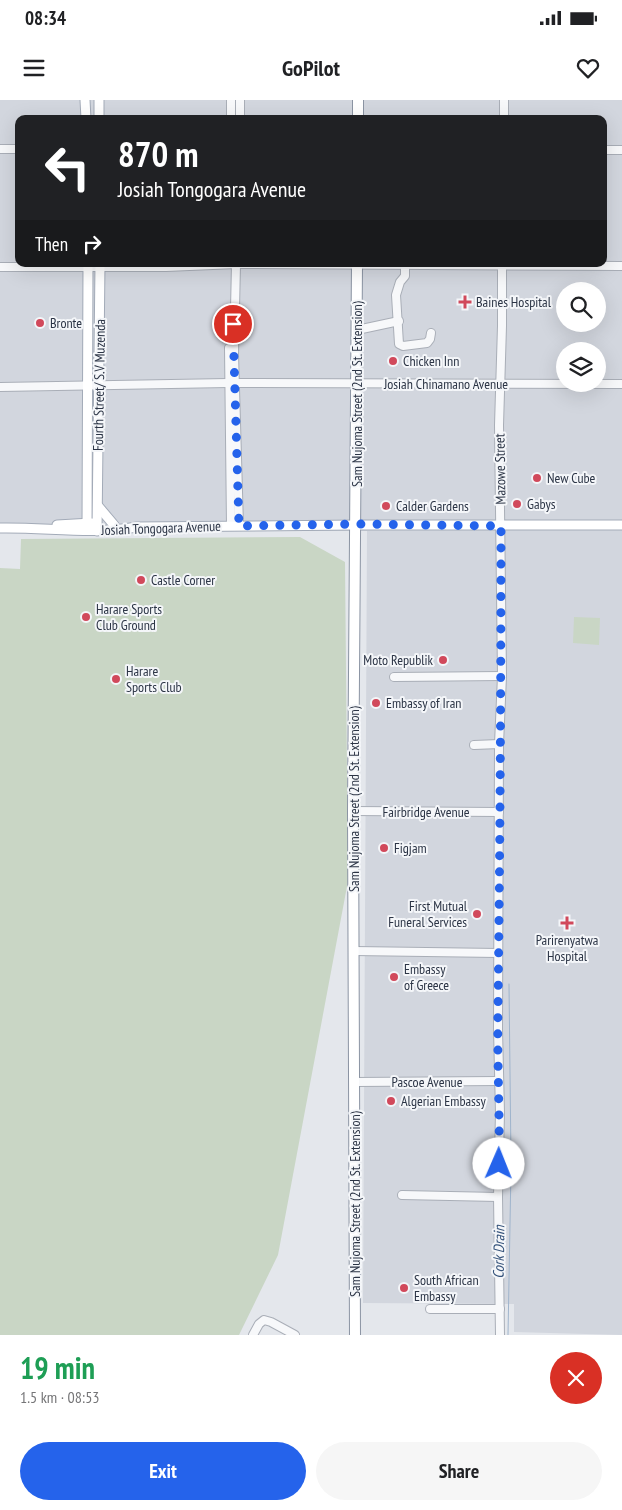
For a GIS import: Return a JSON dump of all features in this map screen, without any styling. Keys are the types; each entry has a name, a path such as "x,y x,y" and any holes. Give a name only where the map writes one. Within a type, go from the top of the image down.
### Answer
{"highway":[{"path":"358,100 358,115"},
{"name":"Sam Nujoma Street (2nd St. Extension)","path":"355,1335 354,811 357,267"}],"main road":[{"path":"85,100 86,115"},
{"path":"99,100 100,115"},
{"path":"88,267 87,504 92,527"},
{"name":"Fourth Street/ S.V Muzenda","path":"92,527 98,506 100,267"},
{"path":"70,524 78,517 87,504"},
{"path":"98,506 114,525"},
{"path":"32,527 70,524 92,527 114,525 137,527"},
{"name":"Josiah Tongogara Avenue","path":"0,528 92,527 120,530 137,527 356,524 622,525"}],"street":[{"path":"231,100 231,115"},
{"path":"240,100 240,115"},
{"path":"504,100 504,115"},
{"path":"0,149 15,149"},
{"path":"607,150 622,150"},
{"path":"607,266 622,266"},
{"path":"0,267 15,267"},
{"path":"233,267 231,383 235,526"},
{"path":"405,267 405,276 400,282 396,295 399,344 403,346 427,344 431,333"},
{"name":"Mazowe Street","path":"500,1335 498,953 499,744 502,676 499,425 502,267"},
{"path":"357,330 399,321"},
{"name":"Josiah Chinamano Avenue","path":"0,387 231,383 622,384"},
{"path":"394,677 502,676"},
{"path":"474,745 499,744"},
{"name":"Fairbridge Avenue","path":"354,811 499,812"},
{"path":"354,951 498,953"},
{"name":"Pascoe Avenue","path":"355,1082 499,1081"},
{"path":"402,1194 498,1197"},
{"path":"430,1309 500,1309"},
{"path":"253,1335 261,1321 273,1323 296,1335"}],"shaded area":[{"path":"0,100 622,100 622,1335 514,1332 514,1304 363,1303 367,531 0,531"}],"green space":[{"path":"300,537 345,562 348,881 278,1255 239,1335 0,1335 0,568 20,569 21,539"},
{"path":"574,617 600,618 599,645 573,643"}],"waterway":[{"name":"Cork Drain","path":"509,984 511,1161"},
{"name":"Cork Drain","path":"508,1335 511,1169"}],"place":[{"name":"Baines Hospital","path":"465,302"},
{"name":"Bronte","path":"40,323"},
{"name":"Chicken Inn","path":"393,361"},
{"name":"New Cube","path":"537,478"},
{"name":"Gabys","path":"517,504"},
{"name":"Calder Gardens","path":"386,506"},
{"name":"Castle Corner","path":"141,580"},
{"name":"Harare Sports Club Ground","path":"86,617"},
{"name":"Moto Republik","path":"443,660"},
{"name":"Harare Sports Club","path":"116,679"},
{"name":"Embassy of Iran","path":"376,703"},
{"name":"Figjam","path":"384,848"},
{"name":"First Mutual Funeral Services","path":"477,914"},
{"name":"Parirenyatwa Hospital","path":"567,923"},
{"name":"Embassy of Greece","path":"394,977"},
{"name":"Algerian Embassy","path":"391,1101"},
{"name":"South African Embassy","path":"404,1288"}],"route":[{"path":"233,324 239,526 356,524 501,526 499,1164"}]}
